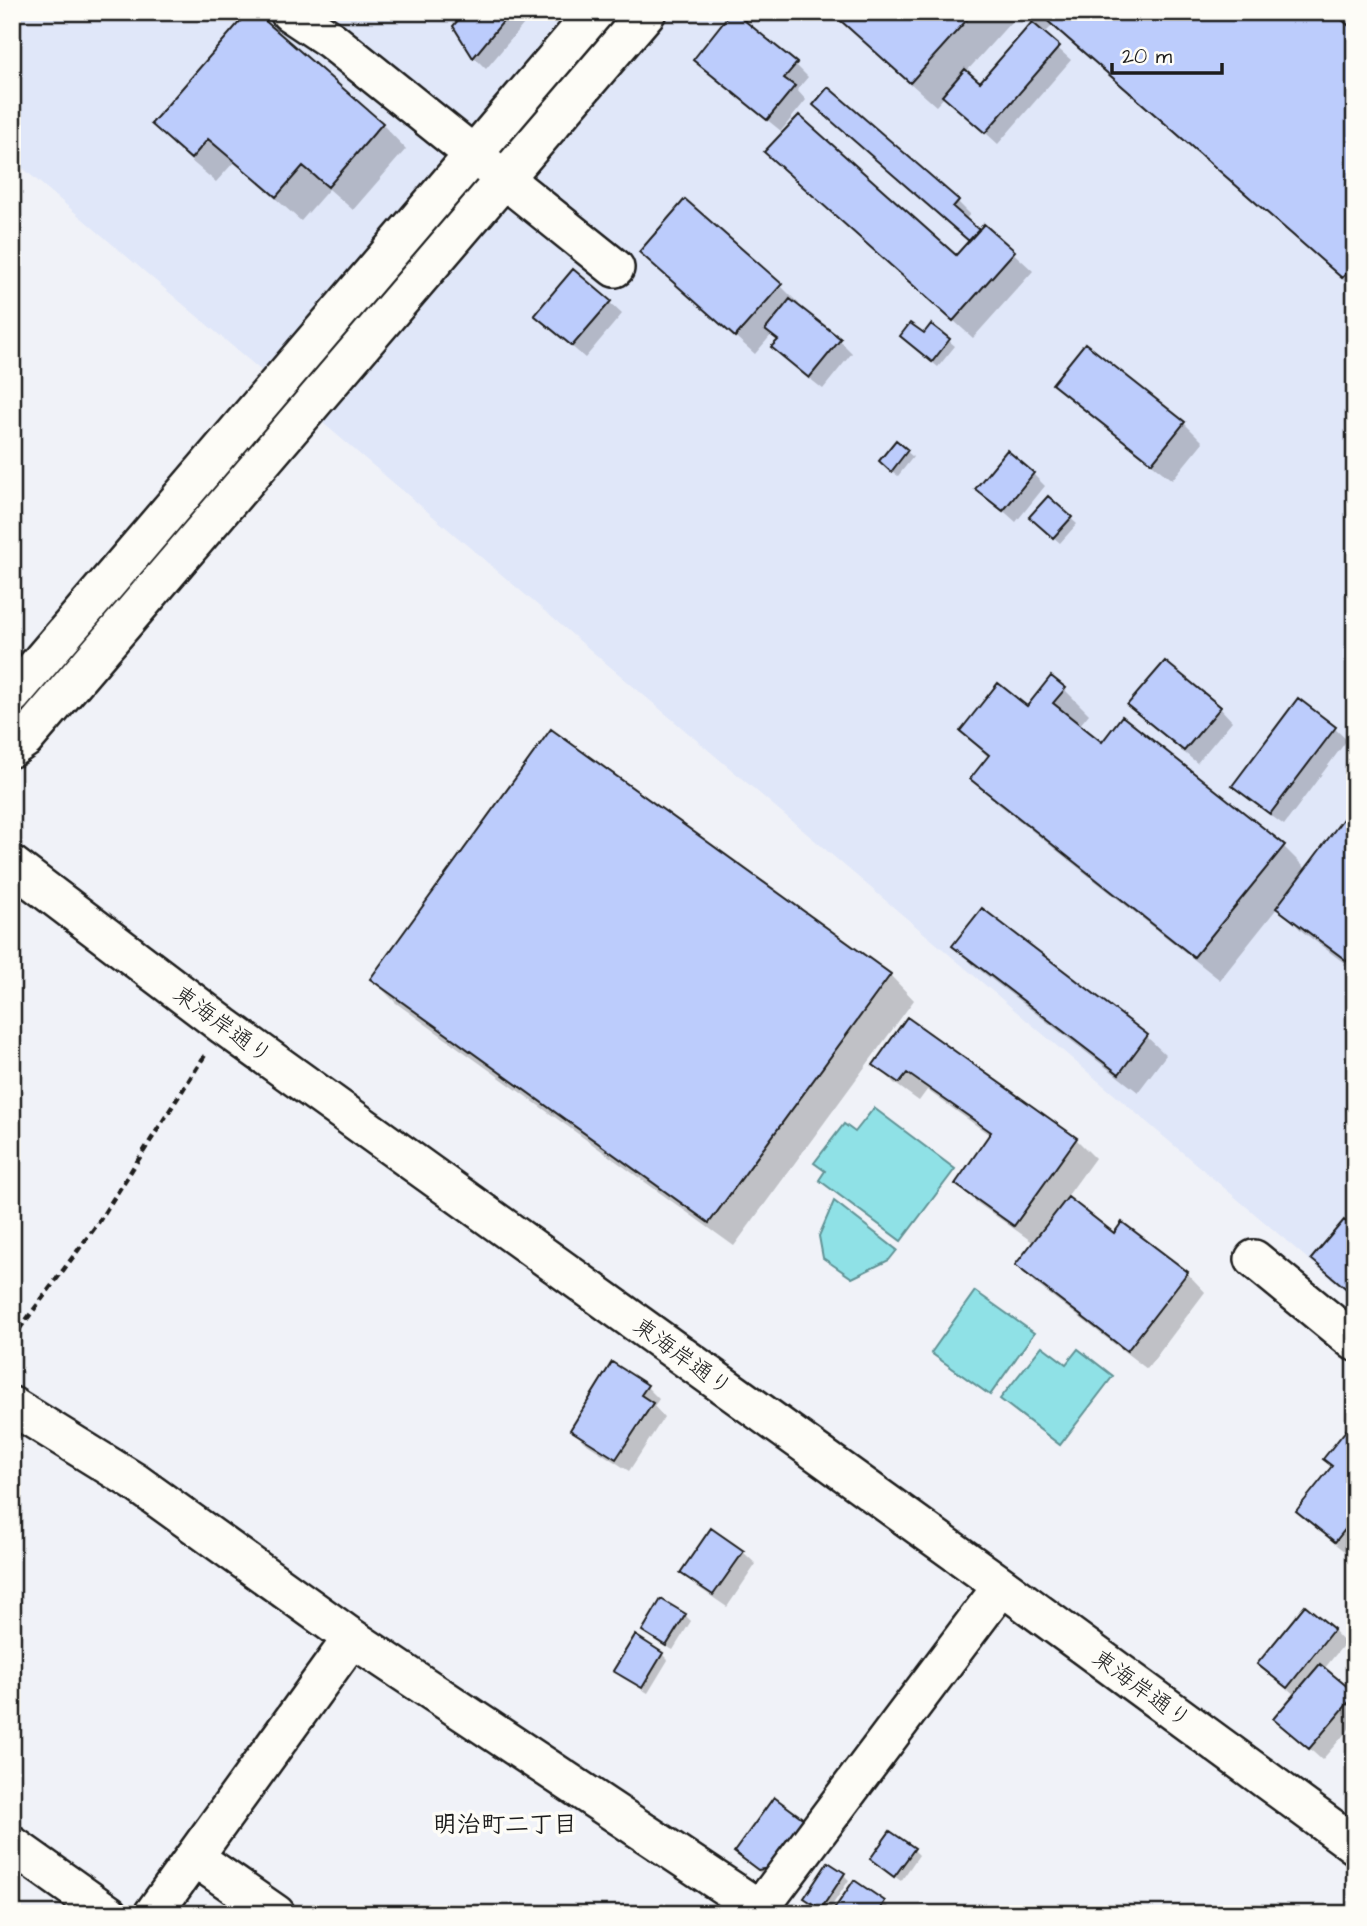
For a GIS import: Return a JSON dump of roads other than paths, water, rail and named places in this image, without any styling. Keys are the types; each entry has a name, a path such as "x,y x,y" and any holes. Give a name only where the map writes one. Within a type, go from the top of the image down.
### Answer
{"street":[{"path":"12,695 595,12"},
{"path":"12,748 25,739 647,12"},
{"path":"304,16 615,268"},
{"name":"東海岸通り","path":"12,865 224,1026 1002,1586 1355,1845"},
{"path":"1254,1259 1355,1342"},
{"path":"12,1406 135,1482 352,1638 761,1912 1002,1586"},
{"path":"153,1914 352,1638"},
{"path":"12,1845 109,1914"},
{"path":"194,1857 276,1914"}],"water":[{"path":"874,1108 955,1169 901,1241 819,1180 825,1171 814,1163 844,1124 855,1132"},
{"path":"834,1201 897,1250 889,1260 852,1278 823,1258 819,1236"},
{"path":"975,1291 1034,1333 990,1395 931,1353"},
{"path":"1042,1346 1066,1364 1078,1349 1113,1376 1060,1445 1000,1399"}],"district":[{"name":"明治町二丁目","path":"505,1824"}]}
